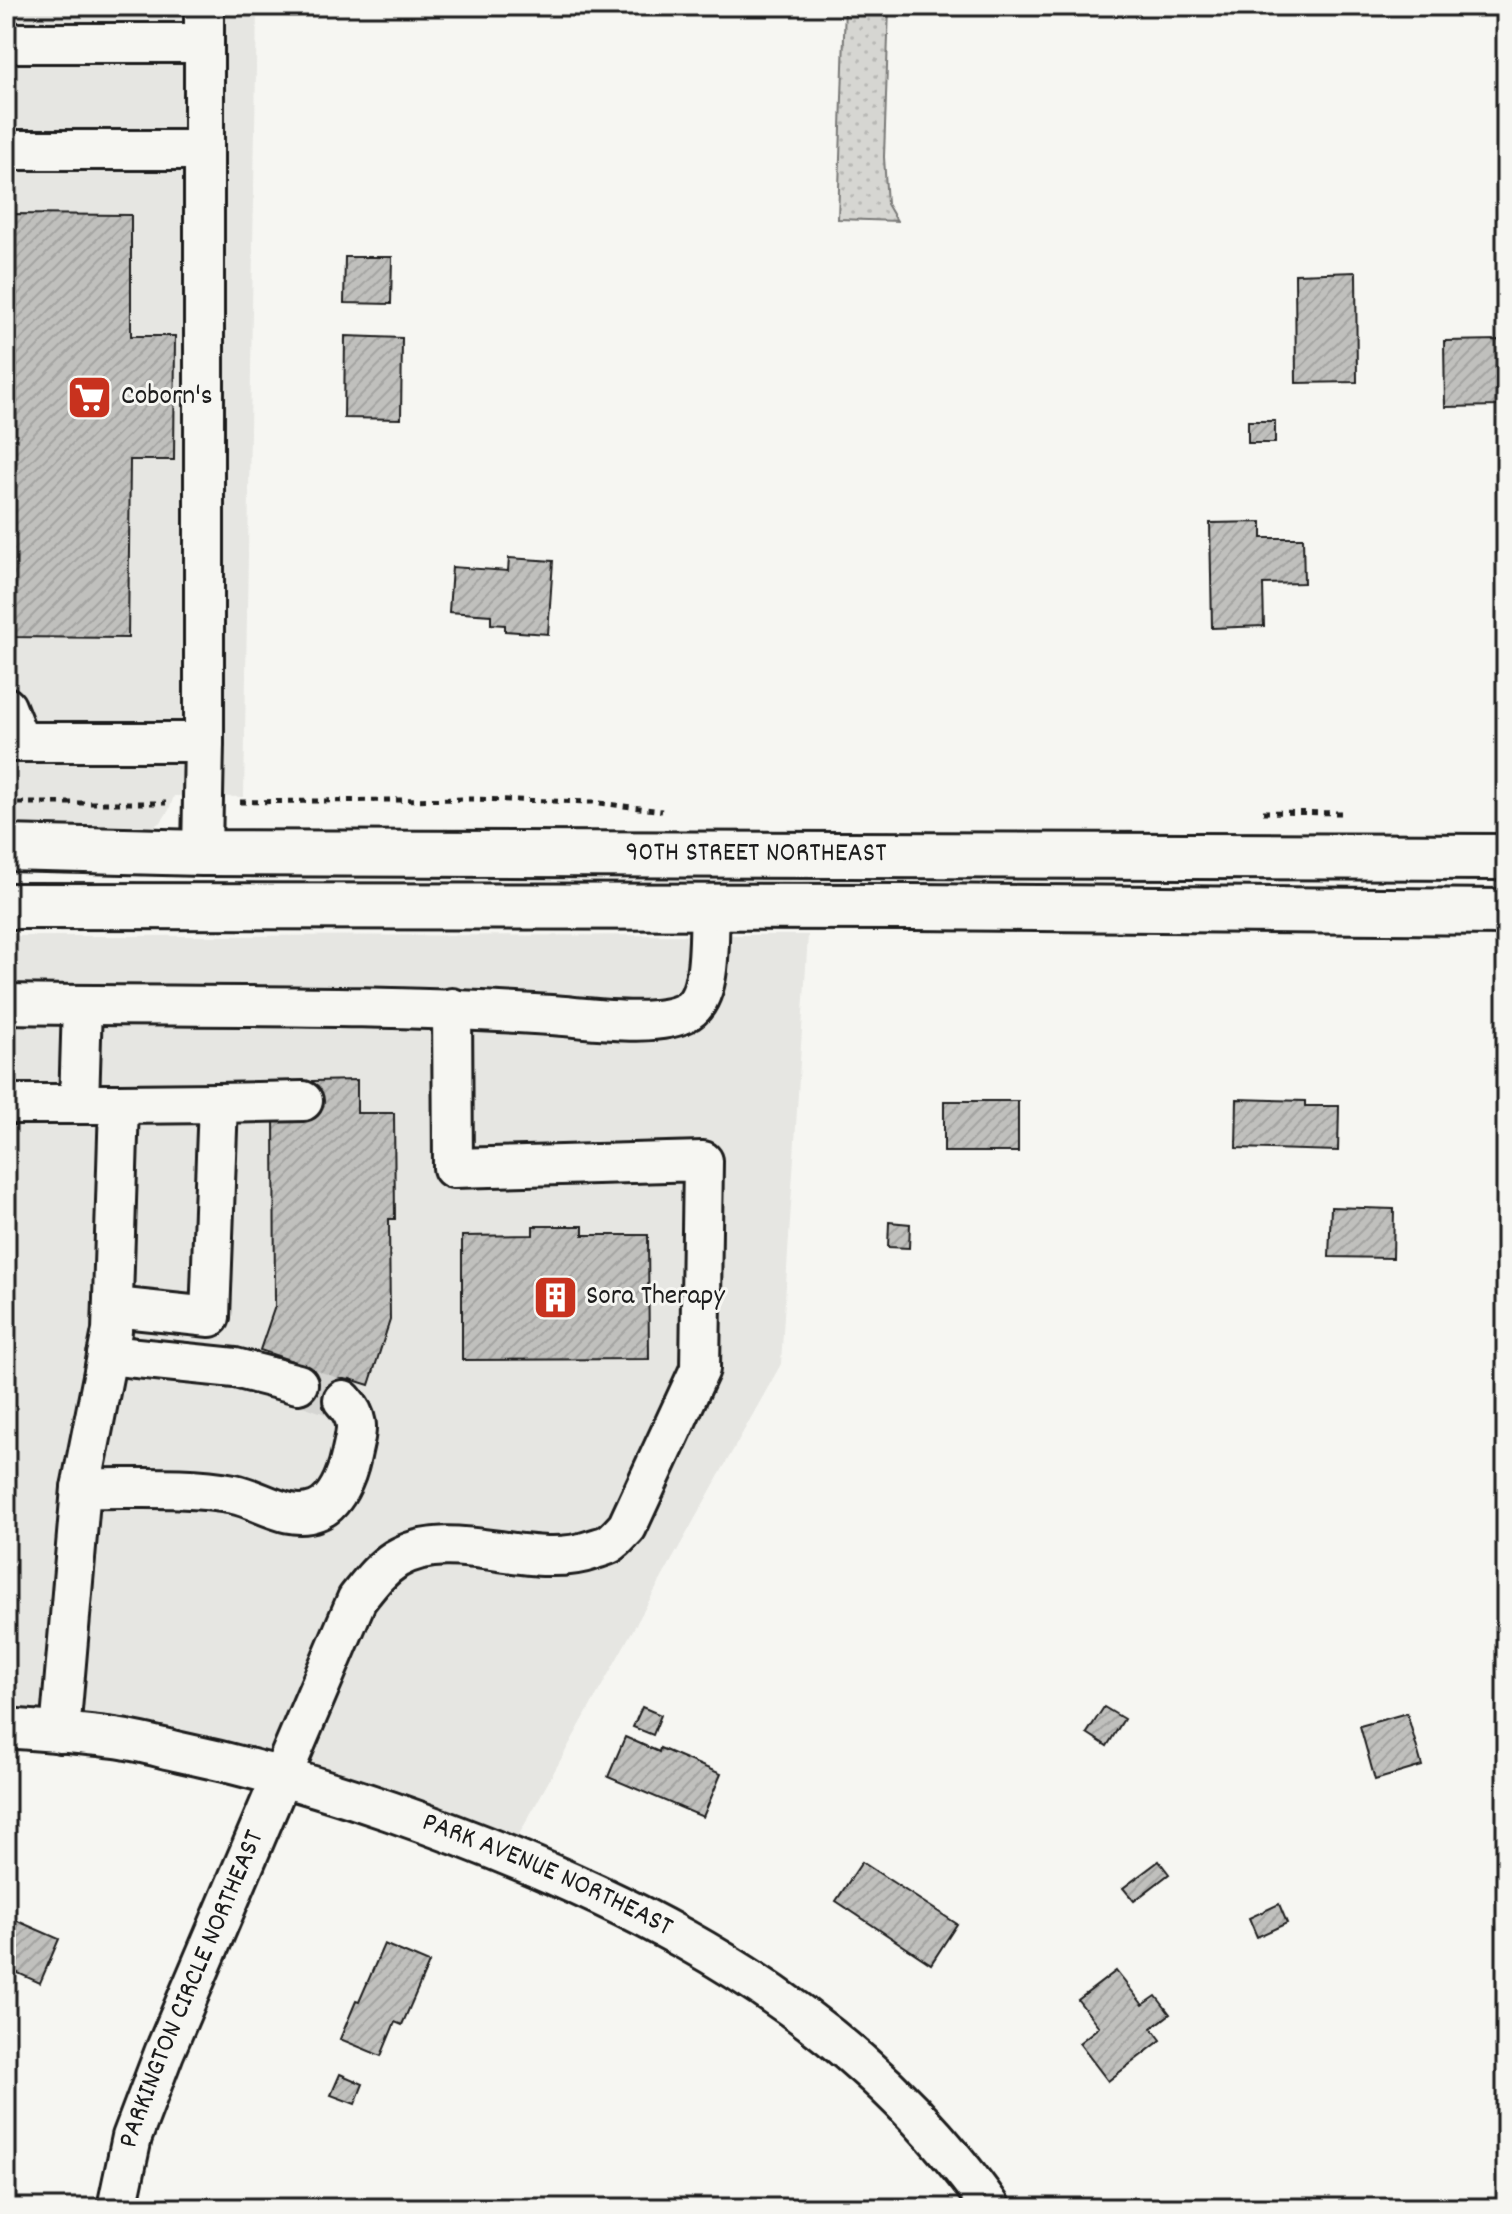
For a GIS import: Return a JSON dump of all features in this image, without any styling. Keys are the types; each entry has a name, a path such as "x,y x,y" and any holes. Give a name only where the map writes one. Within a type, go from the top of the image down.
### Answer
{"main road":[{"name":"90TH STREET NORTHEAST","path":"6,848 202,853 1506,857"},
{"name":"90TH STREET NORTHEAST","path":"6,906 912,907 1506,912"}],"street":[{"path":"6,43 204,24 202,853"},
{"path":"6,150 204,150"},
{"path":"6,707 13,742 204,742"},
{"path":"6,1004 452,1008 653,1021 686,1013 699,1002 705,985 710,909"},
{"path":"79,1104 82,1005"},
{"name":"PARKINGTON CIRCLE NORTHEAST","path":"117,2208 132,2137 187,1994 357,1599 377,1573 398,1558 428,1547 459,1547 551,1557 582,1553 610,1544 627,1527 700,1369 703,1161 453,1168 452,1008"},
{"path":"6,1104 303,1101"},
{"path":"114,1307 210,1317 218,1103"},
{"path":"60,1733 81,1488 112,1331 119,1104"},
{"path":"107,1355 235,1368 298,1384"},
{"path":"81,1488 205,1490 237,1494 296,1514 314,1513 325,1507 336,1494 348,1471 357,1425 354,1412 343,1400"},
{"name":"PARK AVENUE NORTHEAST","path":"6,1728 116,1738 240,1765 344,1795 443,1829 634,1912 738,1969 843,2046 897,2097 975,2183 991,2208"}],"path":[{"path":"6,803 174,803"}],"shaded area":[{"path":"6,6 257,6 244,797 174,796 161,822 134,837 6,835"},
{"path":"845,6 889,6 884,157 887,204 897,221 838,219"},
{"path":"808,935 781,1364 516,1840 6,1714 6,936"}],"building":[{"name":"Coborn's","path":"6,214 131,215 131,336 175,336 174,460 130,460 128,638 6,637"},
{"path":"345,257 392,257 391,304 344,303"},
{"path":"1356,272 1357,382 1296,383 1295,274"},
{"path":"345,336 402,338 401,419 344,418"},
{"path":"1500,340 1501,406 1445,407 1444,341"},
{"path":"1248,421 1275,421 1275,443 1248,443"},
{"path":"1262,522 1262,538 1303,538 1304,583 1263,584 1264,626 1212,628 1210,523"},
{"path":"509,558 553,561 548,634 505,631 505,625 491,624 491,615 449,612 452,567 508,571"},
{"path":"357,1080 357,1113 394,1113 395,1219 389,1219 390,1320 369,1385 350,1379 338,1415 292,1401 304,1365 260,1350 275,1306 274,1114 313,1114 313,1081"},
{"path":"1237,1099 1305,1101 1305,1106 1339,1106 1338,1151 1236,1148"},
{"path":"944,1101 1018,1101 1018,1152 944,1152"},
{"path":"1331,1207 1394,1209 1393,1258 1329,1257"},
{"path":"889,1222 910,1224 909,1248 888,1247"},
{"name":"Sora Therapy","path":"533,1226 583,1226 583,1235 648,1235 649,1359 462,1360 462,1236 533,1235"},
{"path":"642,1707 661,1715 653,1735 633,1727"},
{"path":"1104,1707 1124,1719 1107,1746 1087,1733"},
{"path":"1407,1713 1422,1766 1375,1780 1360,1726"},
{"path":"625,1737 721,1774 703,1817 608,1777"},
{"path":"1159,1861 1169,1874 1134,1901 1123,1888"},
{"path":"862,1862 957,1924 931,1964 836,1901"},
{"path":"1279,1904 1287,1923 1257,1937 1249,1918"},
{"path":"6,1916 59,1939 40,1983 16,1972 6,1996"},
{"path":"384,1944 429,1963 402,2025 395,2022 381,2056 340,2039"},
{"path":"1116,1971 1143,2005 1156,1996 1170,2014 1152,2028 1161,2040 1108,2081 1079,2043 1099,2027 1078,2000"},
{"path":"340,2074 363,2084 355,2104 331,2095"}],"tunnel":[{"path":"298,1384 343,1400"}],"place":[{"name":"Coborn's","path":"90,398"},
{"name":"Sora Therapy","path":"555,1298"}]}
